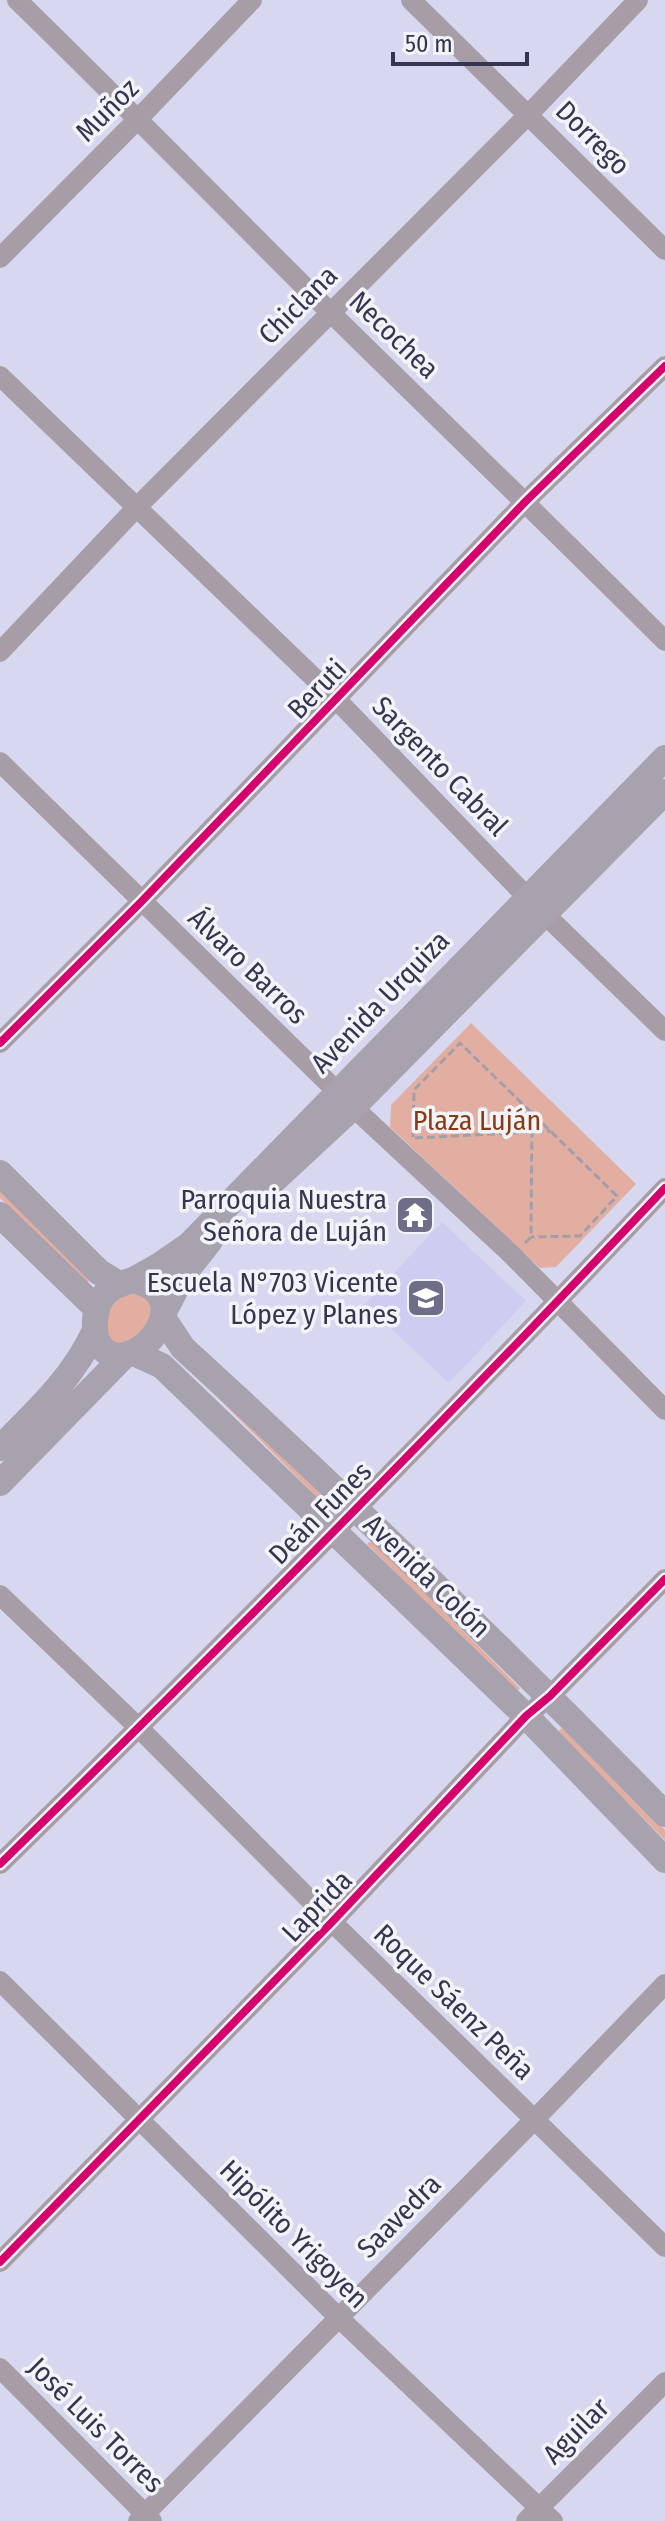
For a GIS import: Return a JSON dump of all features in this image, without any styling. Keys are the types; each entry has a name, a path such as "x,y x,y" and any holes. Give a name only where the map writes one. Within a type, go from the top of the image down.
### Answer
{"main road":[{"name":"Avenida Urquiza","path":"164,1315 183,1275 213,1237 536,905 665,758"},
{"name":"Avenida Urquiza","path":"536,905 665,792"},
{"name":"Avenida Urquiza","path":"126,1282 189,1245 346,1099"},
{"path":"0,1173 99,1272 126,1282 144,1283 155,1290 162,1298 164,1315 157,1331 0,1483"},
{"path":"0,1215 96,1319 97,1341 103,1350 113,1356 129,1355"},
{"path":"0,1448 72,1372 85,1353 105,1293 126,1282"},
{"name":"Avenida Colón","path":"164,1315 183,1348 357,1508 550,1696 665,1814"},
{"name":"Avenida Colón","path":"129,1355 162,1366 526,1716 665,1860"}],"street":[{"name":"Necochea","path":"17,0 665,641"},
{"name":"Muñoz","path":"0,258 252,0"},
{"name":"Dorrego","path":"411,0 665,250"},
{"name":"Chiclana","path":"0,652 137,507 529,114 638,0"},
{"name":"Beruti","path":"0,1043 141,902 526,501 665,366"},
{"name":"Sargento Cabral","path":"0,376 337,700 536,905 665,1031"},
{"name":"Álvaro Barros","path":"0,762 346,1099 407,1145 665,1410"},
{"name":"Deán Funes","path":"0,1864 357,1508 665,1188"},
{"name":"Laprida","path":"0,2262 332,1922 526,1716 550,1696 665,1579"},
{"name":"Roque Sáenz Peña","path":"0,1595 665,2247"},
{"name":"Hipólito Yrigoyen","path":"0,1981 539,2517"},
{"name":"Saavedra","path":"145,2519 665,1984"},
{"name":"José Luis Torres","path":"0,2368 145,2519"},
{"name":"Aguilar","path":"539,2517 665,2382"}],"path":[{"path":"512,1255 531,1237 580,1236 617,1196 551,1131 460,1043 414,1090 407,1145 551,1131"},
{"path":"531,1237 532,1113"}],"shaded area":[{"path":"442,1222 526,1301 449,1383 365,1304"}],"green space":[{"name":"Plaza Luján","path":"471,1023 636,1184 556,1267 540,1268 390,1127 391,1105"},
{"path":"0,1189 91,1279 86,1284 0,1198"},
{"path":"130,1291 152,1300 151,1323 128,1344 112,1342 102,1318 122,1294"},
{"path":"182,1362 334,1505 330,1510"},
{"path":"372,1540 520,1688 515,1693 367,1544"},
{"path":"562,1728 665,1830 665,1840 557,1732"}],"cycle path":[{"path":"0,1043 141,902 526,501 665,366"},
{"path":"0,1864 336,1529 665,1188"},
{"path":"0,2262 332,1922 526,1716 550,1696 665,1579"}],"place":[{"name":"Parroquia Nuestra Señora de Luján","path":"415,1215"},
{"name":"Escuela N°703 Vicente López y Planes","path":"426,1298"}]}
